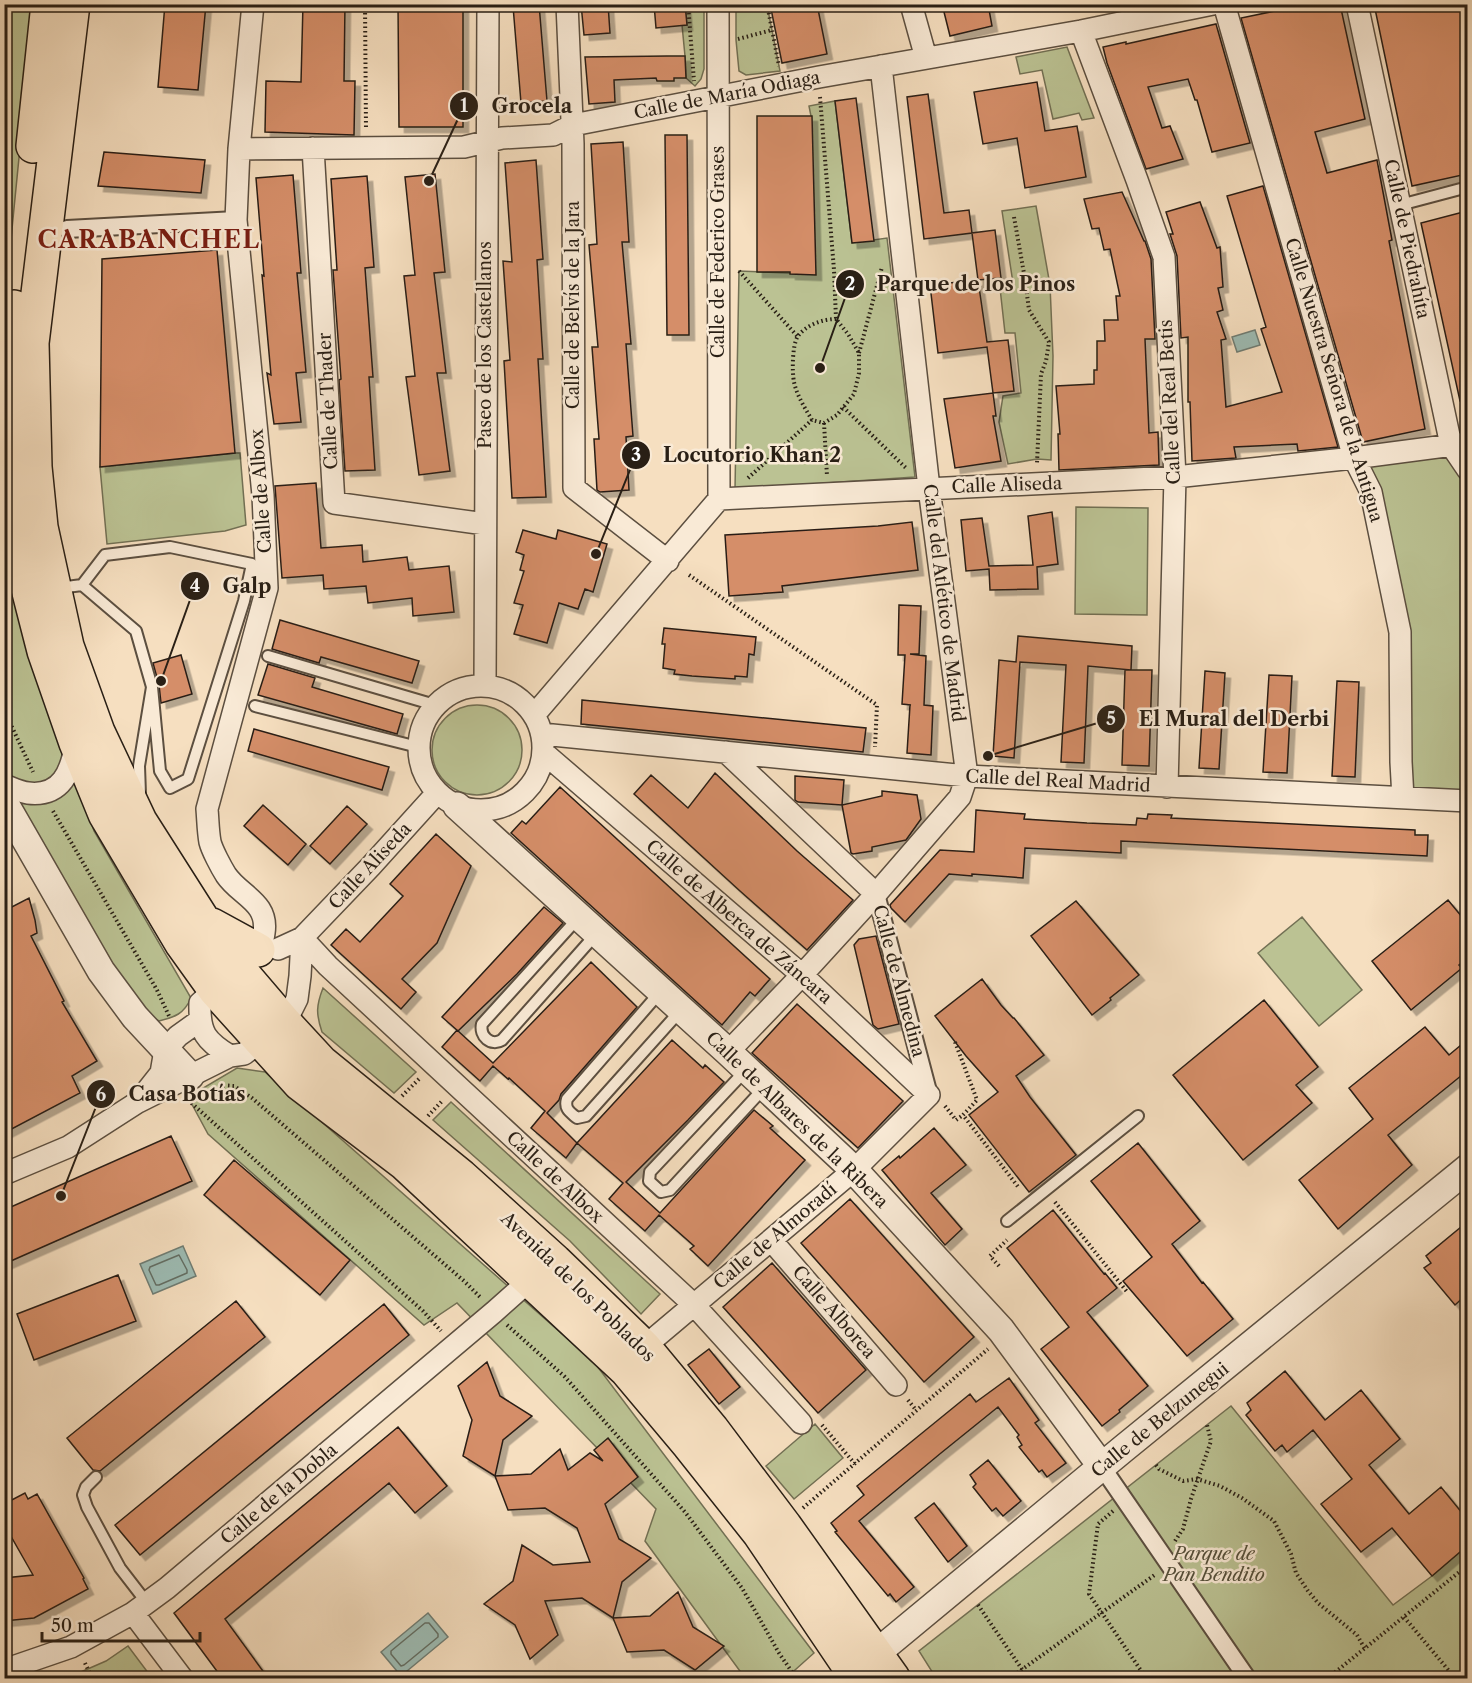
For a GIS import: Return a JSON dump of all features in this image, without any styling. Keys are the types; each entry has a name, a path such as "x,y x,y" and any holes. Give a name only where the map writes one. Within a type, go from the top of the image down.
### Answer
{"main road":[{"path":"48,4 30,176 9,342 6,400 15,510 24,573 44,651 76,743 105,814 193,932 270,1025 270,1063 310,1073 302,1027 270,1025"},
{"path":"72,4 32,343 36,477 41,527 68,587 67,646 98,732 193,932 231,980"},
{"name":"Avenida de los Poblados","path":"310,1073 626,1370 759,1533 865,1672"},
{"name":"Avenida de los Poblados","path":"310,1073 461,1176 555,1261 644,1347 712,1429 772,1508 865,1672"}],"street":[{"name":"Calle de Albox","path":"231,980 263,939 265,926 263,914 255,903 226,876 210,843 207,809 267,588 263,495 236,220 239,148 253,4"},
{"name":"Paseo de los Castellanos","path":"485,686 488,4"},
{"name":"Calle de Belvís de la Jara","path":"567,4 573,125 574,488 668,561"},
{"name":"Calle de Federico Grases","path":"718,4 719,499"},
{"path":"911,4 926,58"},
{"name":"Calle de María Odiaga","path":"239,148 464,147 502,138 553,135 573,125 717,96 1081,32 1213,4"},
{"name":"Calle Nuestra Señora de la Antigua","path":"1224,4 1354,458 1371,492 1400,632 1403,798"},
{"name":"Calle de Piedrahíta","path":"1357,4 1400,205 1467,470"},
{"name":"Calle del Real Betis","path":"1081,32 1164,257 1175,477 1167,787"},
{"name":"Calle del Atlético de Madrid","path":"881,66 929,488 967,776"},
{"name":"Calle de Thader","path":"313,148 334,503 485,524"},
{"path":"66,229 236,220"},
{"name":"Calle Aliseda","path":"719,499 1175,477 1459,444"},
{"path":"540,734 668,561 719,499"},
{"path":"485,686 503,689 519,698 540,734 539,772 529,789 514,802 495,810 476,811 447,800 427,780 420,764 418,747 420,732 426,717 435,705 450,694 467,687 485,686"},
{"name":"Calle del Real Madrid","path":"540,734 967,776 1467,801"},
{"name":"Calle de Alberca de Záncara","path":"540,734 937,1100"},
{"path":"4,785 28,793 42,792 59,786 72,766 76,743"},
{"name":"Calle de Almedina","path":"726,752 876,894 937,1100"},
{"path":"747,1069 802,975 876,894 960,796 967,776"},
{"name":"Calle Aliseda","path":"231,980 302,938 371,866 447,800"},
{"name":"Calle de Albares de la Ribera","path":"447,800 747,1069 854,1170 1000,1330 1102,1467"},
{"path":"4,805 8,808 102,971 135,1017 197,1087"},
{"path":"4,1174 68,1147 138,1102 197,1087 270,1025 302,938"},
{"name":"Calle de Albox","path":"302,938 328,966 694,1305 809,1421"},
{"path":"135,1017 154,1026 169,1029 231,980 291,957 270,1025"},
{"path":"231,980 210,1044 270,1025"},
{"path":"138,1102 161,1073 165,1050 231,980"},
{"name":"Calle de Almoradí","path":"644,1347 937,1100"},
{"name":"Calle de Belzunegui","path":"865,1672 1102,1467 1467,1168"},
{"name":"Calle Alborea","path":"771,1240 902,1393"},
{"name":"Calle de la Dobla","path":"4,1670 71,1647 140,1608 167,1588 530,1280"},
{"path":"1102,1467 1247,1678"},
{"path":"140,1608 182,1678"},
{"path":"4,1670 7,1678"}],"lane":[{"path":"1400,205 1467,186"},
{"path":"252,564 244,601 188,779 170,788 160,771 152,687 136,631 68,587 105,555 170,547 252,564 267,588"},
{"path":"268,656 435,705"},
{"path":"140,821 139,766 152,687"},
{"path":"255,706 418,747"},
{"path":"588,925 502,1040 491,1043 482,1033 480,1028 482,1024 588,925"},
{"path":"661,991 567,1099 565,1104 567,1109 577,1118 586,1116 681,1010"},
{"path":"747,1069 669,1190 661,1192 649,1182 650,1173 747,1069"},
{"path":"1007,1221 1138,1116"},
{"path":"96,1477 86,1486 83,1495 87,1507 140,1608"}],"path":[{"path":"365,4 366,136"},
{"path":"688,4 695,86"},
{"path":"767,4 780,71"},
{"path":"736,40 772,30"},
{"path":"820,96 836,319 859,353"},
{"path":"1014,217 1029,310 1049,342 1041,374 1037,466"},
{"path":"836,319 826,319 808,327 798,337 793,353 794,381 801,403 812,420 824,423 837,415 854,394 859,373 859,353 882,267"},
{"path":"739,271 798,337"},
{"path":"843,407 907,470"},
{"path":"743,481 812,420"},
{"path":"824,423 827,483"},
{"path":"688,575 877,705 875,754"},
{"path":"4,710 35,777"},
{"path":"51,808 157,990 165,1009"},
{"path":"937,1100 956,1120 963,1116 977,1100 955,1042"},
{"path":"399,1099 424,1073"},
{"path":"197,1087 234,1086 252,1098 464,1281 479,1297"},
{"path":"197,1087 441,1331"},
{"path":"425,1120 448,1095"},
{"path":"963,1116 1019,1188"},
{"path":"1054,1201 1128,1293"},
{"path":"999,1266 990,1256 1007,1240"},
{"path":"508,1325 565,1377 685,1512 742,1588 796,1678"},
{"path":"801,1509 991,1346"},
{"path":"902,1393 916,1410"},
{"path":"809,1421 855,1464"},
{"path":"1010,1678 1101,1613 1165,1559 1183,1529 1197,1479 1212,1441 1207,1425"},
{"path":"1156,1465 1159,1469 1183,1480 1197,1479 1220,1486 1242,1498 1274,1521 1291,1554 1296,1573 1308,1591 1318,1603 1357,1635 1365,1649"},
{"path":"1125,1502 1098,1524 1089,1594 1144,1677"},
{"path":"1328,1678 1467,1565"},
{"path":"978,1605 1028,1678"},
{"path":"1404,1617 1455,1678"},
{"path":"84,1662 92,1678"}],"green space":[{"path":"5,5 34,5 5,300"},
{"path":"685,5 704,5 704,69 701,79 695,86 686,78 682,25 687,25"},
{"path":"736,5 767,5 780,71 746,75 739,71"},
{"path":"1067,47 1094,118 1082,120 1079,113 1053,119 1042,70 1020,74 1016,57"},
{"path":"835,101 852,243 887,238 915,477 735,489 739,271 815,274 809,106"},
{"path":"1036,206 1050,285 1053,356 1051,460 1037,459 1008,464 999,422 1003,396 1021,393 1015,333 1005,333 1000,288 1013,283 1002,211"},
{"path":"1451,445 1467,470 1467,802 1403,798 1404,631 1357,458"},
{"path":"240,453 246,525 225,531 107,544 100,467"},
{"path":"1076,507 1148,508 1147,615 1075,614"},
{"path":"4,543 94,831 191,998 182,1011 170,1018 159,1021 142,1011 105,961 5,784"},
{"path":"477,705 494,708 509,718 519,733 522,750 519,767 509,782 494,792 477,795 460,792 445,782 435,767 432,750 435,733 445,718 460,708"},
{"path":"1302,917 1362,990 1319,1026 1258,953"},
{"path":"323,988 416,1072 394,1093 322,1032 318,1010"},
{"path":"237,1068 265,1072 594,1362 814,1653 786,1678 745,1678 645,1541 656,1509 457,1303 424,1325 208,1134 188,1097"},
{"path":"451,1102 660,1294 641,1314 570,1241 433,1120"},
{"name":"Parque de Pan Bendito","path":"1231,1406 1393,1605 1467,1546 1467,1678 936,1678 919,1651"},
{"path":"815,1424 843,1458 794,1499 766,1466"},
{"path":"128,1646 152,1678 67,1678 106,1661"}],"water":[{"path":"1255,330 1260,345 1237,352 1232,337"},
{"path":"183,1246 196,1276 153,1294 140,1264"},
{"path":"428,1613 448,1637 401,1676 381,1652"}],"building":[{"path":"165,4 206,4 198,90 158,87"},
{"path":"303,4 345,4 344,81 355,81 354,135 265,132 266,81 301,82"},
{"path":"398,4 463,4 463,127 399,127"},
{"path":"539,4 547,101 521,103 513,6"},
{"path":"581,4 608,4 610,33 584,35"},
{"path":"654,4 685,4 687,25 656,28"},
{"path":"770,4 817,4 827,54 782,63"},
{"path":"942,4 988,4 992,26 950,36"},
{"path":"1309,4 1340,4 1365,119 1315,132 1327,173 1377,160 1392,240 1389,241 1425,429 1363,442 1241,18"},
{"path":"1374,4 1465,4 1467,16 1467,174 1412,186"},
{"path":"1216,24 1250,143 1212,152 1197,100 1195,100 1188,79 1148,87 1162,128 1170,126 1183,159 1146,169 1103,47"},
{"path":"685,56 686,78 674,78 674,81 657,81 656,78 614,80 615,102 589,104 585,57"},
{"path":"1037,82 1045,131 1077,126 1086,177 1025,188 1017,138 983,144 974,92"},
{"path":"928,94 944,213 969,210 972,233 924,239 907,97"},
{"path":"856,98 874,241 852,243 835,101"},
{"path":"757,116 812,116 816,275 757,272"},
{"path":"665,135 687,135 689,335 667,335"},
{"path":"623,142 629,242 622,242 631,344 626,344 633,436 626,437 629,490 600,492 597,490 594,439 599,439 592,347 598,347 589,245 597,244 591,144"},
{"path":"104,152 205,160 201,193 98,186"},
{"path":"536,160 543,259 537,260 543,359 538,359 546,497 512,498 504,361 510,360 503,261 512,262 505,163"},
{"path":"435,174 445,272 434,273 446,373 437,373 450,471 419,475 406,377 415,376 404,276 415,275 405,177"},
{"path":"293,175 301,273 297,273 306,372 296,373 301,422 274,424 267,373 271,375 256,178"},
{"path":"367,176 374,267 365,268 373,377 369,377 375,470 345,471 333,270 337,270 331,179"},
{"path":"1263,186 1338,447 1298,451 1297,444 1234,447 1236,458 1192,461 1190,402 1188,402 1188,337 1181,338 1177,256 1166,212 1200,202 1217,248 1220,247 1223,287 1218,288 1223,310 1217,312 1226,339 1221,340 1226,407 1282,392 1261,329 1266,327 1227,196"},
{"path":"1122,192 1151,259 1155,339 1145,339 1149,433 1158,432 1159,465 1059,470 1058,434 1060,434 1056,386 1094,384 1094,370 1097,370 1097,341 1105,341 1104,320 1118,320 1116,296 1120,296 1110,249 1104,250 1099,228 1092,229 1084,199"},
{"path":"1467,211 1467,400 1460,401 1421,223"},
{"path":"995,230 1001,278 978,280 972,233"},
{"path":"217,250 235,453 100,467 102,259"},
{"path":"978,280 987,342 1008,340 1014,391 993,393 987,347 938,353 930,285"},
{"path":"993,393 996,416 993,416 1001,461 955,468 944,399"},
{"path":"316,483 321,548 362,545 363,562 407,557 409,570 449,566 454,612 413,616 412,598 368,603 366,586 324,589 323,575 282,578 275,486"},
{"path":"1052,512 1058,564 1037,567 1038,589 990,590 989,569 966,571 961,520 982,518 989,566 1033,565 1028,516"},
{"path":"912,522 918,570 782,586 783,592 729,596 725,535"},
{"path":"523,530 556,539 558,530 607,544 593,592 585,589 578,609 559,603 547,643 514,634 523,605 514,603 524,571 520,570 524,555 516,552"},
{"path":"899,605 921,606 919,654 910,654 926,656 924,705 933,706 931,755 907,753 911,705 902,704 905,655 898,655"},
{"path":"280,620 419,661 412,683 321,657 319,663 272,649"},
{"path":"664,628 756,637 754,655 749,654 747,677 735,676 735,679 692,676 674,674 675,670 663,668"},
{"path":"1018,636 1132,646 1131,670 1088,666 1084,763 1061,762 1066,665 1020,662 1014,758 993,756 999,660 1016,662"},
{"path":"181,655 192,694 161,703 153,663"},
{"path":"268,664 315,678 312,687 403,714 397,734 258,695"},
{"path":"1125,670 1152,670 1149,766 1122,765"},
{"path":"1205,671 1225,673 1219,769 1199,768"},
{"path":"1269,675 1292,676 1287,773 1263,772"},
{"path":"1337,681 1359,682 1355,777 1332,776"},
{"path":"582,700 866,728 863,752 581,724"},
{"path":"254,729 389,767 382,790 248,751"},
{"path":"715,773 797,851 853,900 807,950 634,794 651,775 688,808"},
{"path":"795,776 844,780 842,805 798,802 795,800"},
{"path":"560,787 770,979 755,996 750,992 722,1025 511,833 522,821 526,824"},
{"path":"882,791 917,795 921,819 906,840 872,847 872,851 853,854 842,805 882,796"},
{"path":"263,805 306,844 288,865 244,826"},
{"path":"347,806 367,824 330,864 310,846"},
{"path":"976,810 1025,814 1024,819 1087,823 1136,825 1137,818 1147,819 1148,814 1172,815 1171,818 1415,830 1415,835 1428,835 1427,856 1121,841 1121,853 1025,848 1023,878 949,874 905,922 890,905 940,850 974,852"},
{"path":"436,834 471,866 437,943 402,979 416,992 401,1009 331,945 346,929 360,942 403,896 390,884"},
{"path":"29,898 37,933 31,936 64,1001 62,1002 97,1061 72,1076 80,1093 4,1133 4,911"},
{"path":"1448,900 1467,923 1467,958 1459,965 1462,968 1411,1010 1372,961"},
{"path":"1076,901 1139,975 1092,1015 1031,936"},
{"path":"544,907 563,923 517,974 458,1031 442,1017"},
{"path":"876,936 899,1024 878,1029 873,1025 854,945 859,939"},
{"path":"591,962 637,1007 547,1113 577,1143 566,1158 531,1128 545,1111 509,1078 493,1066 480,1081 442,1047 457,1030 493,1063"},
{"path":"982,979 1044,1055 1016,1076 1076,1155 1029,1192 969,1115 998,1092 935,1016"},
{"path":"1264,1000 1318,1067 1296,1085 1312,1103 1243,1160 1173,1075"},
{"path":"797,1004 903,1101 858,1148 752,1053"},
{"path":"1425,1027 1449,1055 1467,1040 1467,1071 1388,1135 1412,1165 1338,1229 1299,1180 1373,1119 1349,1088"},
{"path":"672,1040 703,1068 705,1065 724,1082 626,1182 660,1213 754,1110 773,1126 770,1128 805,1160 708,1266 690,1249 694,1246 659,1215 645,1231 609,1199 623,1183 577,1143"},
{"path":"934,1128 966,1165 931,1193 962,1229 945,1245 882,1170 899,1156 900,1158"},
{"path":"171,1136 192,1181 4,1264 4,1210"},
{"path":"1138,1143 1200,1221 1172,1244 1233,1319 1187,1356 1123,1281 1152,1257 1091,1181"},
{"path":"234,1160 350,1260 320,1295 204,1195"},
{"path":"850,1199 974,1337 924,1382 801,1243"},
{"path":"1053,1210 1117,1288 1087,1312 1148,1386 1102,1426 1041,1349 1069,1327 1007,1248"},
{"path":"1467,1222 1467,1294 1455,1305 1424,1268 1431,1263 1426,1256"},
{"path":"772,1263 866,1370 818,1413 723,1307"},
{"path":"118,1275 136,1321 34,1360 17,1314"},
{"path":"236,1301 265,1337 100,1471 93,1470 67,1438"},
{"path":"384,1304 409,1335 140,1555 115,1525"},
{"path":"709,1349 740,1387 719,1404 688,1365"},
{"path":"487,1362 500,1396 532,1416 503,1440 495,1476 463,1456 472,1420 458,1386"},
{"path":"1285,1371 1325,1420 1361,1390 1400,1439 1369,1465 1409,1514 1441,1487 1467,1519 1467,1546 1432,1576 1392,1528 1361,1552 1321,1504 1352,1479 1313,1430 1287,1452 1282,1445 1275,1451 1246,1415 1251,1410 1247,1403"},
{"path":"1009,1378 1039,1420 1035,1423 1066,1463 1047,1477 1042,1470 1039,1472 1019,1447 1022,1445 1017,1437 1019,1435 998,1407 941,1453 859,1521 914,1587 896,1602 890,1594 888,1596 835,1532 837,1531 831,1523 864,1495 857,1486 970,1394 976,1402"},
{"path":"398,1427 447,1486 415,1513 389,1483 225,1619 268,1678 222,1678 174,1613"},
{"path":"608,1438 638,1477 605,1504 619,1539 651,1558 622,1582 613,1618 582,1598 545,1601 558,1635 530,1659 515,1625 484,1604 513,1581 522,1545 553,1565 590,1562 577,1528 545,1508 508,1510 495,1476 531,1474 560,1449 568,1470 590,1453 603,1461 594,1450"},
{"path":"988,1460 1021,1501 1003,1516 996,1508 992,1511 973,1487 976,1484 970,1475"},
{"path":"25,1493 28,1499 37,1494 88,1589 34,1618 4,1621 4,1578 33,1575 4,1524 4,1504"},
{"path":"934,1503 967,1546 948,1562 915,1518"},
{"path":"678,1592 693,1627 724,1646 695,1670 664,1650 627,1652 613,1618 650,1616"}],"place":[{"name":"Grocela","path":"429,181"},
{"name":"Parque de los Pinos","path":"820,368"},
{"name":"Locutorio Khan 2","path":"596,554"},
{"name":"Galp","path":"161,681"},
{"name":"El Mural del Derbi","path":"988,756"},
{"name":"Casa Botías","path":"61,1196"}],"district":[{"name":"CARABANCHEL","path":"149,239"}]}
